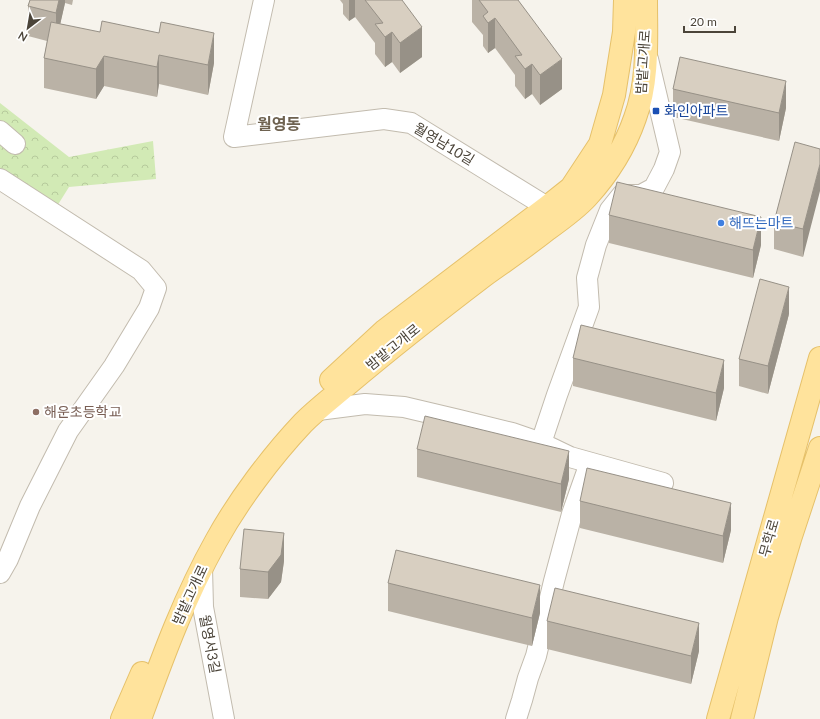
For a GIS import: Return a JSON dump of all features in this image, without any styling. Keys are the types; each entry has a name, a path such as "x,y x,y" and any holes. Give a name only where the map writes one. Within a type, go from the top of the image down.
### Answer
{"main road":[{"name":"밤밭고개로","path":"122,719 190,568 246,474 296,413 384,331 571,188 600,144 614,95 624,32 626,0"},
{"name":"밤밭고개로","path":"140,719 188,596 216,540 244,497 291,436 305,421 397,343 473,284 563,218 587,197 607,172 629,135 640,101 644,80 646,53 646,0"},
{"name":"무학로","path":"718,719 820,358"},
{"name":"무학로","path":"742,719 767,617 790,539 820,448"}],"street":[{"name":"월영남10길","path":"264,0 234,137 384,119 411,123 547,207"},
{"path":"542,443 589,307 587,278 596,245 610,210 622,195 642,195 654,188 664,169 670,152 646,53"},
{"path":"0,131 15,144"},
{"path":"0,179 141,270 156,288 149,308 114,366 68,431 30,506 8,559 0,573"},
{"path":"578,336 599,334"},
{"path":"318,410 365,404 404,407 512,434 542,443 570,457 663,483"},
{"path":"516,719 536,656 572,514 590,463"},
{"name":"월영서3길","path":"202,568 203,607 224,719"}],"green space":[{"path":"0,103 69,157 153,141 156,179 69,187 54,211 0,174"}],"building":[{"path":"30,0 59,0 56,13 28,6"},
{"path":"365,0 402,0 422,27 400,43 392,32 385,37 375,24 383,23"},
{"path":"479,0 518,0 562,59 540,75 532,64 525,69 515,56 522,55 495,18 488,23 483,16 488,12"},
{"path":"102,21 159,33 161,22 214,33 208,65 159,55 157,67 104,56 96,69 44,58 51,22 100,32"},
{"path":"680,57 786,81 779,113 673,89"},
{"path":"795,142 820,149 820,164 803,229 774,222"},
{"path":"617,182 761,217 753,250 609,215"},
{"path":"760,279 789,287 768,366 739,359"},
{"path":"581,325 724,360 716,393 573,358"},
{"path":"425,416 569,451 561,484 417,449"},
{"path":"587,468 731,503 723,536 580,501"},
{"path":"244,529 284,533 281,555 268,572 240,569"},
{"path":"396,550 540,585 532,618 388,583"},
{"path":"555,588 699,623 691,656 547,621"}],"place":[{"name":"화인아파트","path":"656,111"},
{"name":"해뜨는마트","path":"721,223"},
{"name":"해운초등학교","path":"36,412"}],"district":[{"name":"월영동","path":"279,124"}]}
